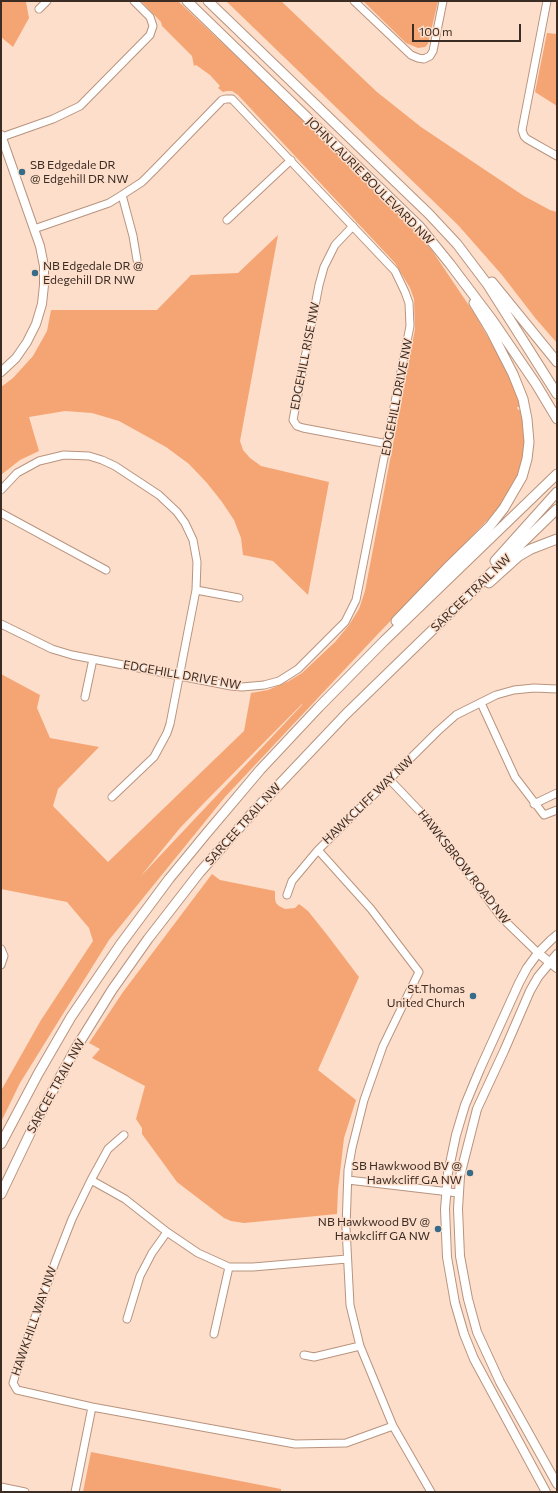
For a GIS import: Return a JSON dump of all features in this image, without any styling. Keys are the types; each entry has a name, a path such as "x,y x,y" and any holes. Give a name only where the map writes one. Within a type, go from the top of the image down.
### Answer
{"main road":[{"name":"JOHN LAURIE BOULEVARD NW","path":"187,1 420,227 493,321 528,372 557,419"},
{"name":"JOHN LAURIE BOULEVARD NW","path":"208,1 429,214 457,244 479,271 557,394"},
{"path":"479,271 490,280 557,362"},
{"path":"384,641 393,624 490,526 504,508 522,477 527,458 528,430 523,399 513,374 491,332 465,289 465,283"},
{"name":"SARCEE TRAIL NW","path":"1,1144 38,1074 71,1017 120,945 169,879 260,770 319,707 384,641 557,474"},
{"path":"487,577 497,559 557,492"},
{"name":"SARCEE TRAIL NW","path":"1,1194 34,1125 76,1048 112,990 148,939 200,872 254,810 320,740 557,508"},
{"path":"408,653 426,645 518,556 531,549 557,539"}],"street":[{"path":"39,10 47,1"},
{"path":"1,372 16,358 27,342 36,324 42,304 44,286 44,266 40,246 2,136 53,119 80,106 150,35 153,26 150,17 134,1"},
{"path":"354,1 412,55 424,59 430,56 433,51 443,1"},
{"path":"547,1 522,130 527,139 557,156"},
{"name":"EDGEHILL DRIVE NW","path":"1,624 52,649 92,659 231,686 242,687 264,685 279,681 298,669 345,622 356,600 409,335 409,303 406,292 395,271 232,99 226,98 222,100 146,178 122,195 109,203 34,229"},
{"path":"227,220 291,160"},
{"path":"122,195 133,236 137,260"},
{"name":"EDGEHILL RISE NW","path":"353,226 335,245 324,267 319,285 293,420 297,426 303,428 388,444"},
{"path":"1,490 24,468 38,461 55,456 72,454 89,456 102,460 115,466 159,495 177,512 186,523 196,550 198,574 196,590 170,724 154,757 112,797"},
{"path":"1,513 106,570"},
{"path":"196,590 239,598"},
{"path":"85,697 92,659"},
{"name":"HAWKCLIFF WAY NW","path":"431,1492 393,1426 360,1346 350,1305 346,1228 348,1180 352,1148 364,1100 383,1046 419,972 372,909 318,850 456,715 496,695 514,690 534,688 557,689"},
{"path":"481,703 515,777 534,804 544,815 557,810"},
{"name":"HAWKSBROW ROAD NW","path":"390,780 430,822 501,917 538,953"},
{"path":"534,804 557,793"},
{"path":"287,896 292,881 318,850"},
{"path":"546,1492 471,1353 464,1334 455,1303 447,1257 446,1192 454,1142 464,1106 480,1068 519,983 538,953 557,935"},
{"path":"1,949 4,956 1,965"},
{"path":"538,953 557,968"},
{"path":"557,954 530,991 477,1109 460,1176 458,1193 460,1256 468,1299 477,1332 500,1382 557,1484"},
{"name":"HAWKHILL WAY NW","path":"124,1135 108,1149 72,1219 13,1383 17,1390 92,1407 295,1444 346,1443 393,1426"},
{"path":"91,1180 125,1199 167,1232 198,1253 229,1267 253,1267 347,1259"},
{"path":"348,1180 458,1193"},
{"path":"128,1319 140,1276 152,1253 167,1232"},
{"path":"214,1334 229,1267"},
{"path":"304,1355 314,1358 360,1346"},
{"path":"489,1387 500,1382"},
{"path":"75,1492 92,1407"},
{"path":"1,1487 25,1492"}],"shaded area":[{"path":"1,1 27,1 29,18 13,47 1,37"},
{"path":"141,1 178,1 368,181 431,249 474,313 507,370 521,407 517,407 518,410 522,409 525,443 522,462 517,476 511,490 497,510 225,797 109,940 20,1083 1,1122 2,1089 41,1020 93,941 89,928 67,902 1,889 1,674 40,695 37,708 50,738 99,747 58,789 53,806 108,862 244,731 251,693 268,690 289,681 302,673 335,642 349,625 359,609 365,591 415,329 414,299 410,288 395,263 238,95 232,91 223,92 218,88 220,86 210,75 196,65 194,66 192,56 162,26 161,22","holes":["302,705 140,877 180,828"]},
{"path":"226,1 281,1 377,92 421,127 524,196 550,210 557,212 557,343 536,319 502,275 458,225"},
{"path":"363,1 438,1 428,44 425,47 418,48 406,43"},
{"path":"547,33 557,34 557,106 535,92"},
{"path":"278,235 240,441 243,450 250,458 261,466 329,482 308,595 273,561 243,555 241,538 234,520 207,483 189,464 166,447 119,421 92,413 65,411 29,417 39,451 20,460 1,475 1,387 13,378 33,356 47,331 51,310 157,310 191,275 238,273"},
{"path":"212,874 220,880 275,891 276,903 285,909 295,908 299,904 308,911 359,977 318,1070 356,1100 344,1138 338,1190 337,1214 244,1223 231,1221 224,1218 177,1182 142,1134 142,1128 136,1119 145,1086 92,1058 100,1049 89,1043 123,992"},
{"path":"91,1452 281,1489 281,1492 83,1492"}],"place":[{"name":"SB Edgedale DR @ Edgehill DR NW","path":"22,172"},
{"name":"NB Edgedale DR @ Edegehill DR NW","path":"35,273"},
{"name":"St.Thomas United Church","path":"473,996"},
{"name":"SB Hawkwood BV @ Hawkcliff GA NW","path":"470,1173"},
{"name":"NB Hawkwood BV @ Hawkcliff GA NW","path":"438,1229"}]}
